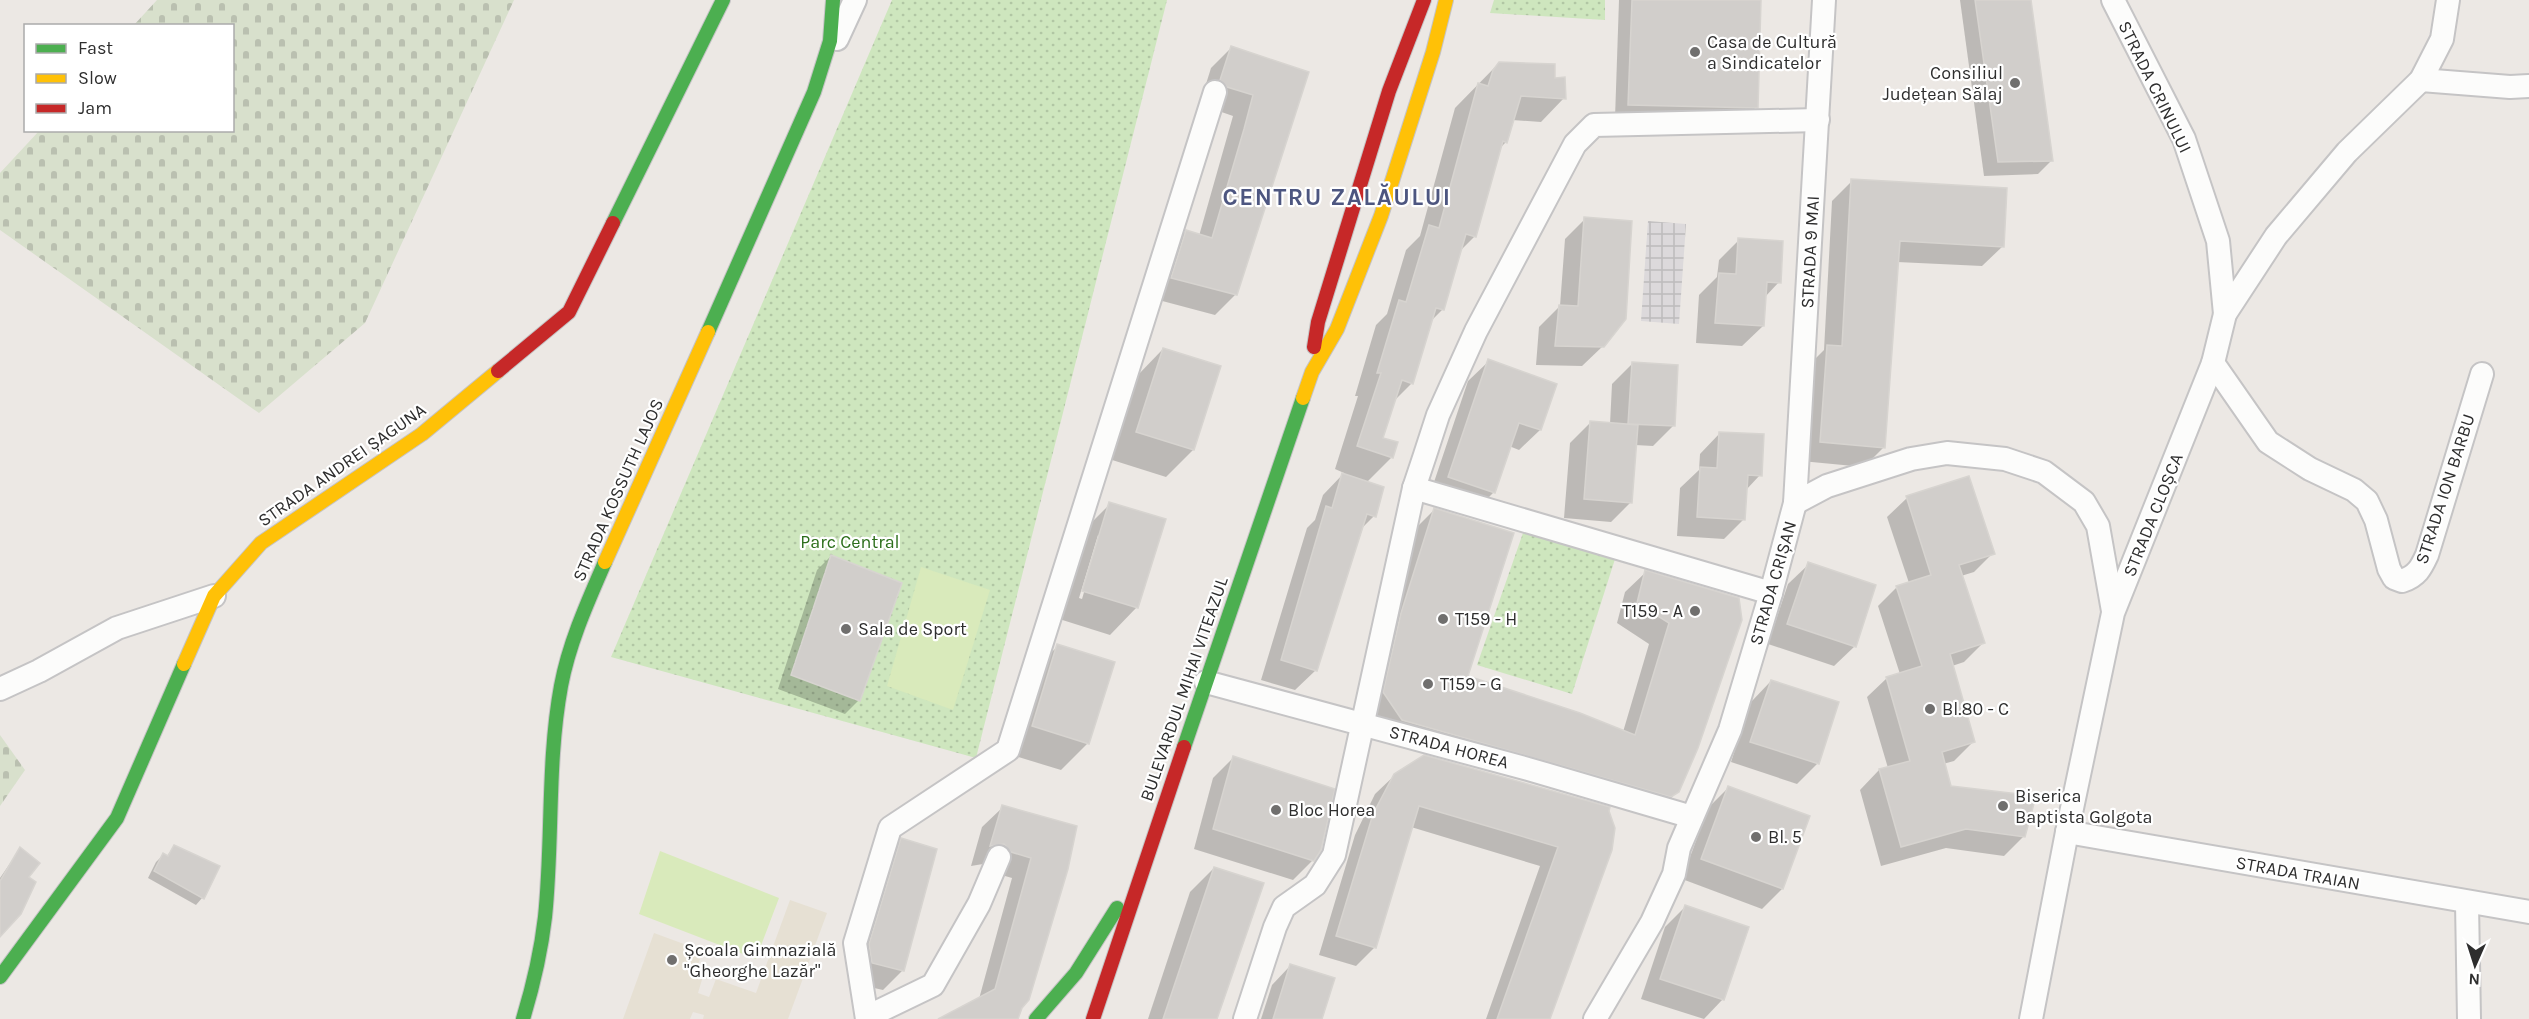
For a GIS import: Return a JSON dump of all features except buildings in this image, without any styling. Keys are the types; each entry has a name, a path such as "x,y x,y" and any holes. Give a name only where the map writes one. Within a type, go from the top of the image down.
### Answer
{"main road":[{"name":"STRADA ANDREI ȘAGUNA","path":"0,977 117,818 213,596 261,543 422,434 569,312 723,0"},
{"name":"STRADA KOSSUTH LAJOS","path":"523,1019 538,959 544,916 553,753 561,688 569,653 597,580 809,105 823,70 832,38 833,0"},
{"name":"BULEVARDUL MIHAI VITEAZUL","path":"1312,372 1318,322 1389,91 1424,0"},
{"name":"BULEVARDUL MIHAI VITEAZUL","path":"1093,1019 1312,372 1337,329 1381,216 1433,52 1446,0"},
{"path":"1036,1019 1062,991 1090,952 1118,907 1149,849"}],"street":[{"path":"823,70 855,0"},
{"name":"STRADA 9 MAI","path":"1795,503 1824,0"},
{"name":"STRADA CRINULUI","path":"2113,0 2184,139 2218,241 2225,314"},
{"name":"STRADA CLOȘCA","path":"2031,1019 2113,613 2213,363 2225,314 2276,236 2347,152 2421,80 2442,39 2448,0"},
{"path":"2421,80 2510,87 2529,86"},
{"path":"999,857 980,904 933,985 867,1018 855,943 890,828 1008,750 1215,92"},
{"path":"1245,1019 1275,927 1284,907 1315,885 1334,855 1414,488 1438,415 1476,331 1575,144 1594,125 1818,120"},
{"name":"STRADA ION BARBU","path":"2213,363 2268,442 2310,469 2354,490 2367,501 2376,520 2389,569 2394,578 2402,581 2413,578 2420,570 2427,555 2482,374"},
{"name":"STRADA CRIȘAN","path":"1595,1019 1652,922 1674,874 1679,848 1730,730 1795,503 1827,486 1889,466 1947,453 2005,459 2044,472 2084,502 2098,526 2113,613"},
{"path":"1414,488 1771,593"},
{"path":"0,689 39,671 117,628 213,596"},
{"name":"STRADA HOREA","path":"1206,682 1692,817"},
{"name":"STRADA TRAIAN","path":"2067,832 2529,912"},
{"path":"2467,903 2469,1019"}],"shaded area":[{"path":"1648,221 1686,224 1679,324 1641,321"},
{"name":"Școala Gimnazială \"Gheorghe Lazăr\"","path":"790,900 827,913 788,1019 703,1019 704,1015 693,1012 690,1019 623,1019 654,933 703,951 696,970 704,973 698,993 709,997 716,979 756,993"}],"green space":[{"path":"157,0 514,0 365,323 259,413 0,230 0,173 38,132 234,132 234,24 135,24"},
{"name":"Parc Central","path":"892,0 1167,0 976,758 611,657"},
{"path":"1494,0 1605,0 1605,20 1490,13"},
{"path":"1523,533 1615,559 1572,694 1477,665"},
{"path":"921,567 990,590 953,710 887,686"},
{"path":"0,735 25,770 0,806"},
{"path":"660,851 779,898 756,959 639,914"}],"traffic: fast":[{"path":"613,223 723,0"},
{"path":"708,332 814,92 830,41 833,0"},
{"path":"1184,747 1303,398"},
{"path":"523,1019 536,969 545,917 554,743 561,686 574,638 605,562"},
{"path":"0,977 117,818 184,664"},
{"path":"1036,1019 1076,973 1117,908"}],"traffic: slow":[{"path":"1303,398 1312,372 1337,329 1381,216 1433,52 1446,0"},
{"path":"605,562 708,332"},
{"path":"184,664 214,596 261,543 422,434 498,371"}],"traffic: jam":[{"path":"1314,347 1318,322 1389,91 1424,0"},
{"path":"498,371 569,312 613,223"},
{"path":"1093,1019 1184,747"}],"place":[{"name":"Casa de Cultură a Sindicatelor","path":"1695,52"},
{"name":"Consiliul Județean Sălaj","path":"2015,83"},
{"name":"T159 - A","path":"1695,611"},
{"name":"T159 - H","path":"1443,619"},
{"name":"Sala de Sport","path":"846,629"},
{"name":"T159 - G","path":"1428,684"},
{"name":"Bl.80 - C","path":"1930,709"},
{"name":"Biserica Baptista Golgota","path":"2003,806"},
{"name":"Bloc Horea","path":"1276,810"},
{"name":"Bl. 5","path":"1756,837"},
{"name":"Școala Gimnazială \"Gheorghe Lazăr\"","path":"672,960"}],"district":[{"name":"CENTRU ZALĂULUI","path":"1337,197"}]}
